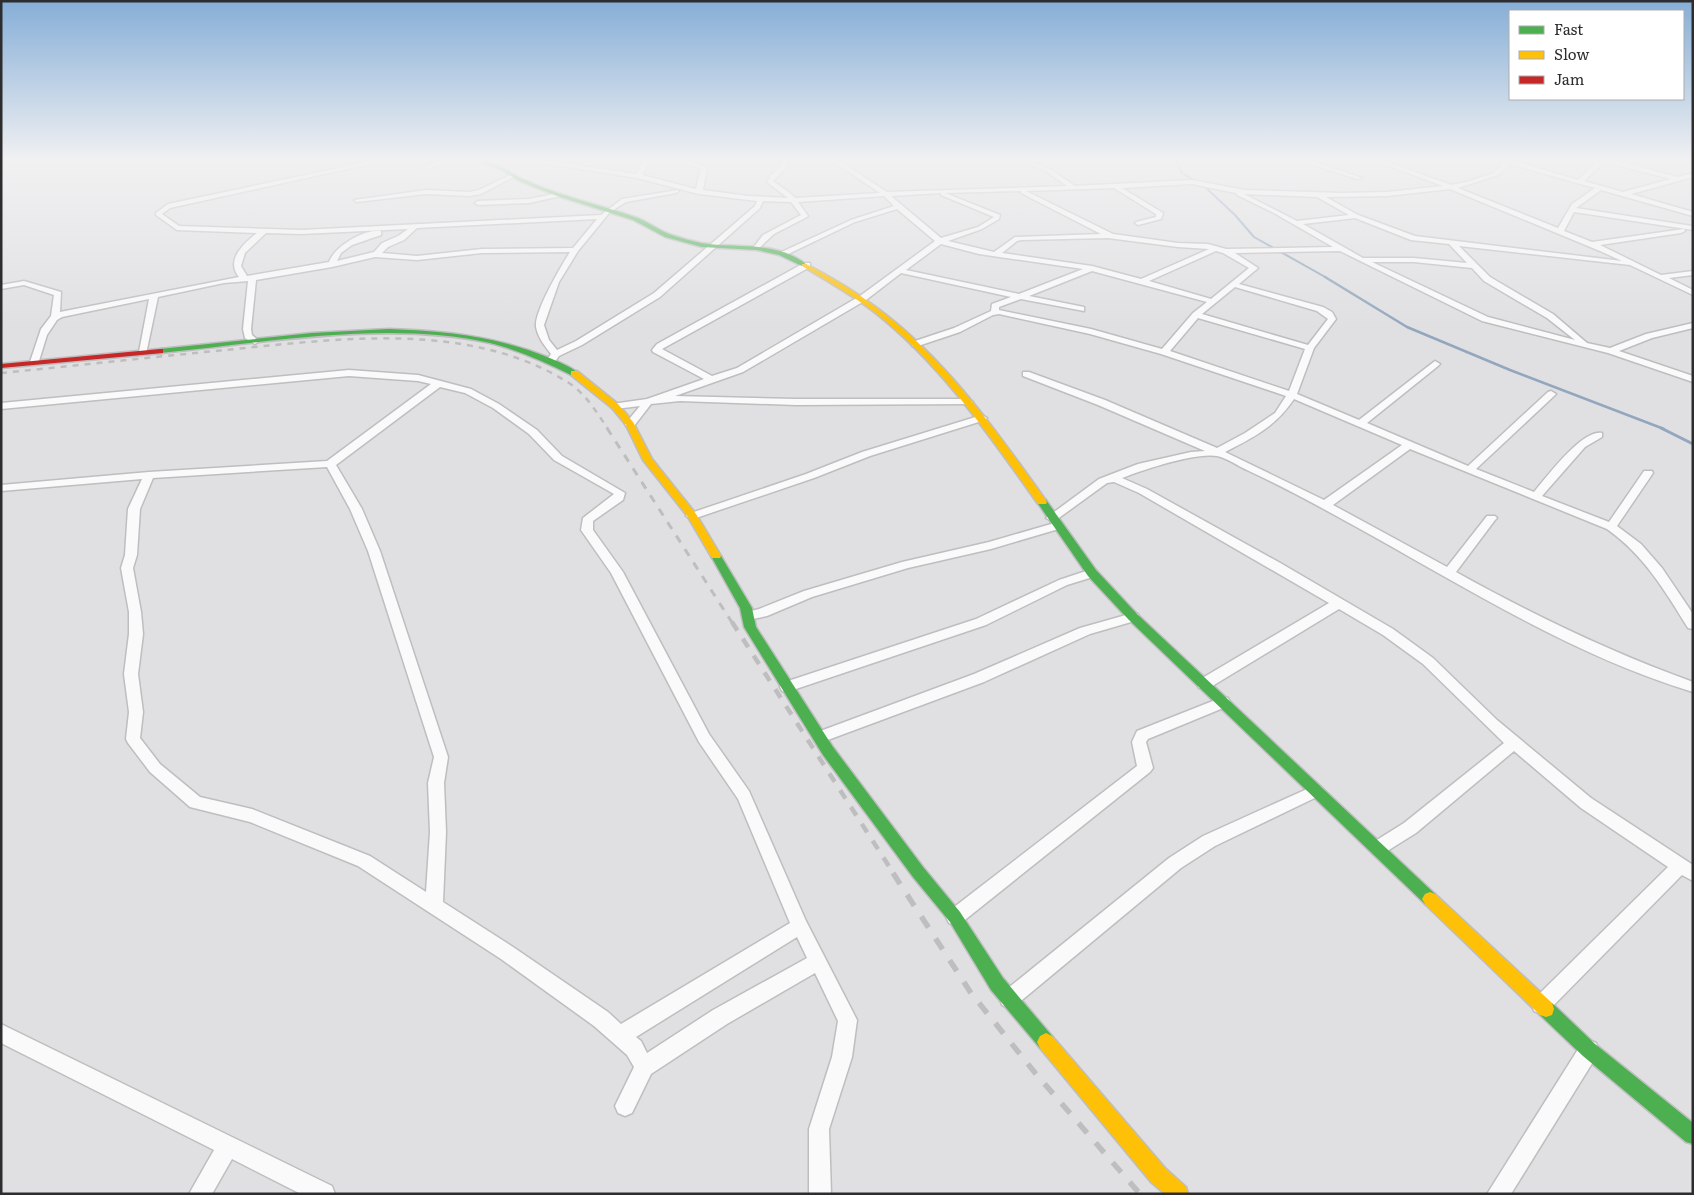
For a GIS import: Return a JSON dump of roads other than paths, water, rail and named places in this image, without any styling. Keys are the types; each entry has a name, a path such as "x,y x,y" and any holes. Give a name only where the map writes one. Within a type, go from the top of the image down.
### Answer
{"street":[{"path":"162,216 178,228 318,232 578,216"},
{"path":"554,357 540,325 555,282 575,250 604,216"},
{"path":"616,216 635,219 667,236 714,246 757,248 781,254 834,279 863,298 915,344 982,418 1092,573 1134,617 1588,1050 1693,1136"},
{"path":"554,357 657,295 748,216"},
{"path":"757,248 766,236 805,216"},
{"path":"781,254 853,221 869,216"},
{"path":"910,216 940,241 960,248 1092,268 1144,281 1212,302"},
{"path":"630,424 648,402 740,370 863,298 940,241 980,228 997,218 997,216"},
{"path":"1071,216 1111,236"},
{"path":"1138,223 1159,218 1159,216"},
{"path":"1281,216 1361,260 1485,319 1611,351 1693,379"},
{"path":"1295,223 1356,216 1414,238 1450,241 1637,266"},
{"path":"1521,216 1590,244 1659,278 1693,292"},
{"path":"1560,232 1569,216"},
{"path":"1610,216 1692,228"},
{"path":"375,255 385,245 401,238 416,226"},
{"path":"1590,244 1653,236 1692,228"},
{"path":"249,279 239,274 237,263 242,250 266,230"},
{"path":"332,265 334,256 340,247 378,234 359,230"},
{"path":"996,254 1015,239 1021,238 1111,236 1216,248 1226,251 1254,268 1196,315 1164,352"},
{"path":"1450,241 1486,279 1550,316 1587,345"},
{"path":"1144,281 1216,248"},
{"path":"1226,251 1342,249"},
{"path":"55,317 154,295 332,265 375,255 417,258 482,252 575,250"},
{"path":"1361,260 1414,260 1472,266"},
{"path":"712,380 656,350 668,341 807,265"},
{"path":"995,312 995,306 1092,268"},
{"path":"901,270 1022,294 1081,308"},
{"path":"1659,278 1693,274"},
{"path":"249,279 247,329 248,336 255,340"},
{"path":"1,286 24,283 58,294 55,317 46,328 35,362"},
{"path":"748,616 762,613 808,594 906,565 991,545 1055,522 1109,479 1142,466 1191,455 1215,453 1249,435 1278,415 1292,395 1310,348 1332,319 1329,314 1232,284"},
{"path":"143,352 154,295"},
{"path":"915,344 957,330 995,312 1090,332 1164,352 1292,395 1469,470 1611,527 1630,538 1644,552 1693,625"},
{"path":"1196,315 1310,348"},
{"path":"1611,351 1649,336 1691,327"},
{"path":"1,366 255,340 340,334 413,332 464,336 554,357 615,406 630,424 648,460 692,516 746,608 750,627 820,737 918,872 955,917 997,984 1158,1175 1179,1194"},
{"path":"1360,424 1435,364"},
{"path":"1,406 349,373 418,378 468,391 496,406 533,432 558,458 620,493 619,498 587,520 587,530 617,572 661,660 704,738 744,796 800,926 848,1020 842,1056 820,1129 820,1194"},
{"path":"1026,374 1074,391 1215,453 1325,505 1522,613 1612,657 1693,687"},
{"path":"1,488 149,475 330,464 439,383"},
{"path":"1469,470 1551,394"},
{"path":"615,406 680,398 796,402 968,402"},
{"path":"692,516 866,454 982,418"},
{"path":"1536,496 1581,446 1598,435"},
{"path":"1325,505 1409,445"},
{"path":"330,464 356,509 374,551 441,757 436,783 438,832 434,907"},
{"path":"1611,527 1648,473"},
{"path":"149,475 134,509 131,556 127,568 135,612 136,634 131,674 136,712 133,739 155,768 195,802 252,816 364,861 507,953 601,1019 634,1048 644,1067"},
{"path":"1109,479 1116,479 1143,491 1388,632 1428,661 1514,743 1586,802 1687,870 1541,1004"},
{"path":"1449,573 1491,518"},
{"path":"787,687 981,622 1004,613 1029,598 1072,577 1092,573"},
{"path":"1204,684 1339,603"},
{"path":"820,737 979,678 1085,631 1134,617"},
{"path":"955,917 1145,768 1139,742 1142,735 1223,702"},
{"path":"1378,848 1410,828 1514,743"},
{"path":"1009,999 1175,863 1209,841 1316,791"},
{"path":"620,1036 800,926"},
{"path":"625,1106 644,1067 720,1017 818,962"},
{"path":"1,1032 324,1194"},
{"path":"1498,1194 1536,1137 1588,1050"},
{"path":"200,1194 228,1146"}],"waterway":[{"path":"1236,216 1254,237 1327,278"},
{"path":"1325,277 1407,327 1510,370 1664,429"},
{"path":"1661,428 1693,444"}],"railway":[{"path":"1,373 304,342 396,338 442,341 486,349 529,363 569,383 586,398 608,429"},
{"path":"607,428 733,624"},
{"path":"732,622 894,874"},
{"path":"893,873 971,993 1036,1074 1140,1194"}]}
